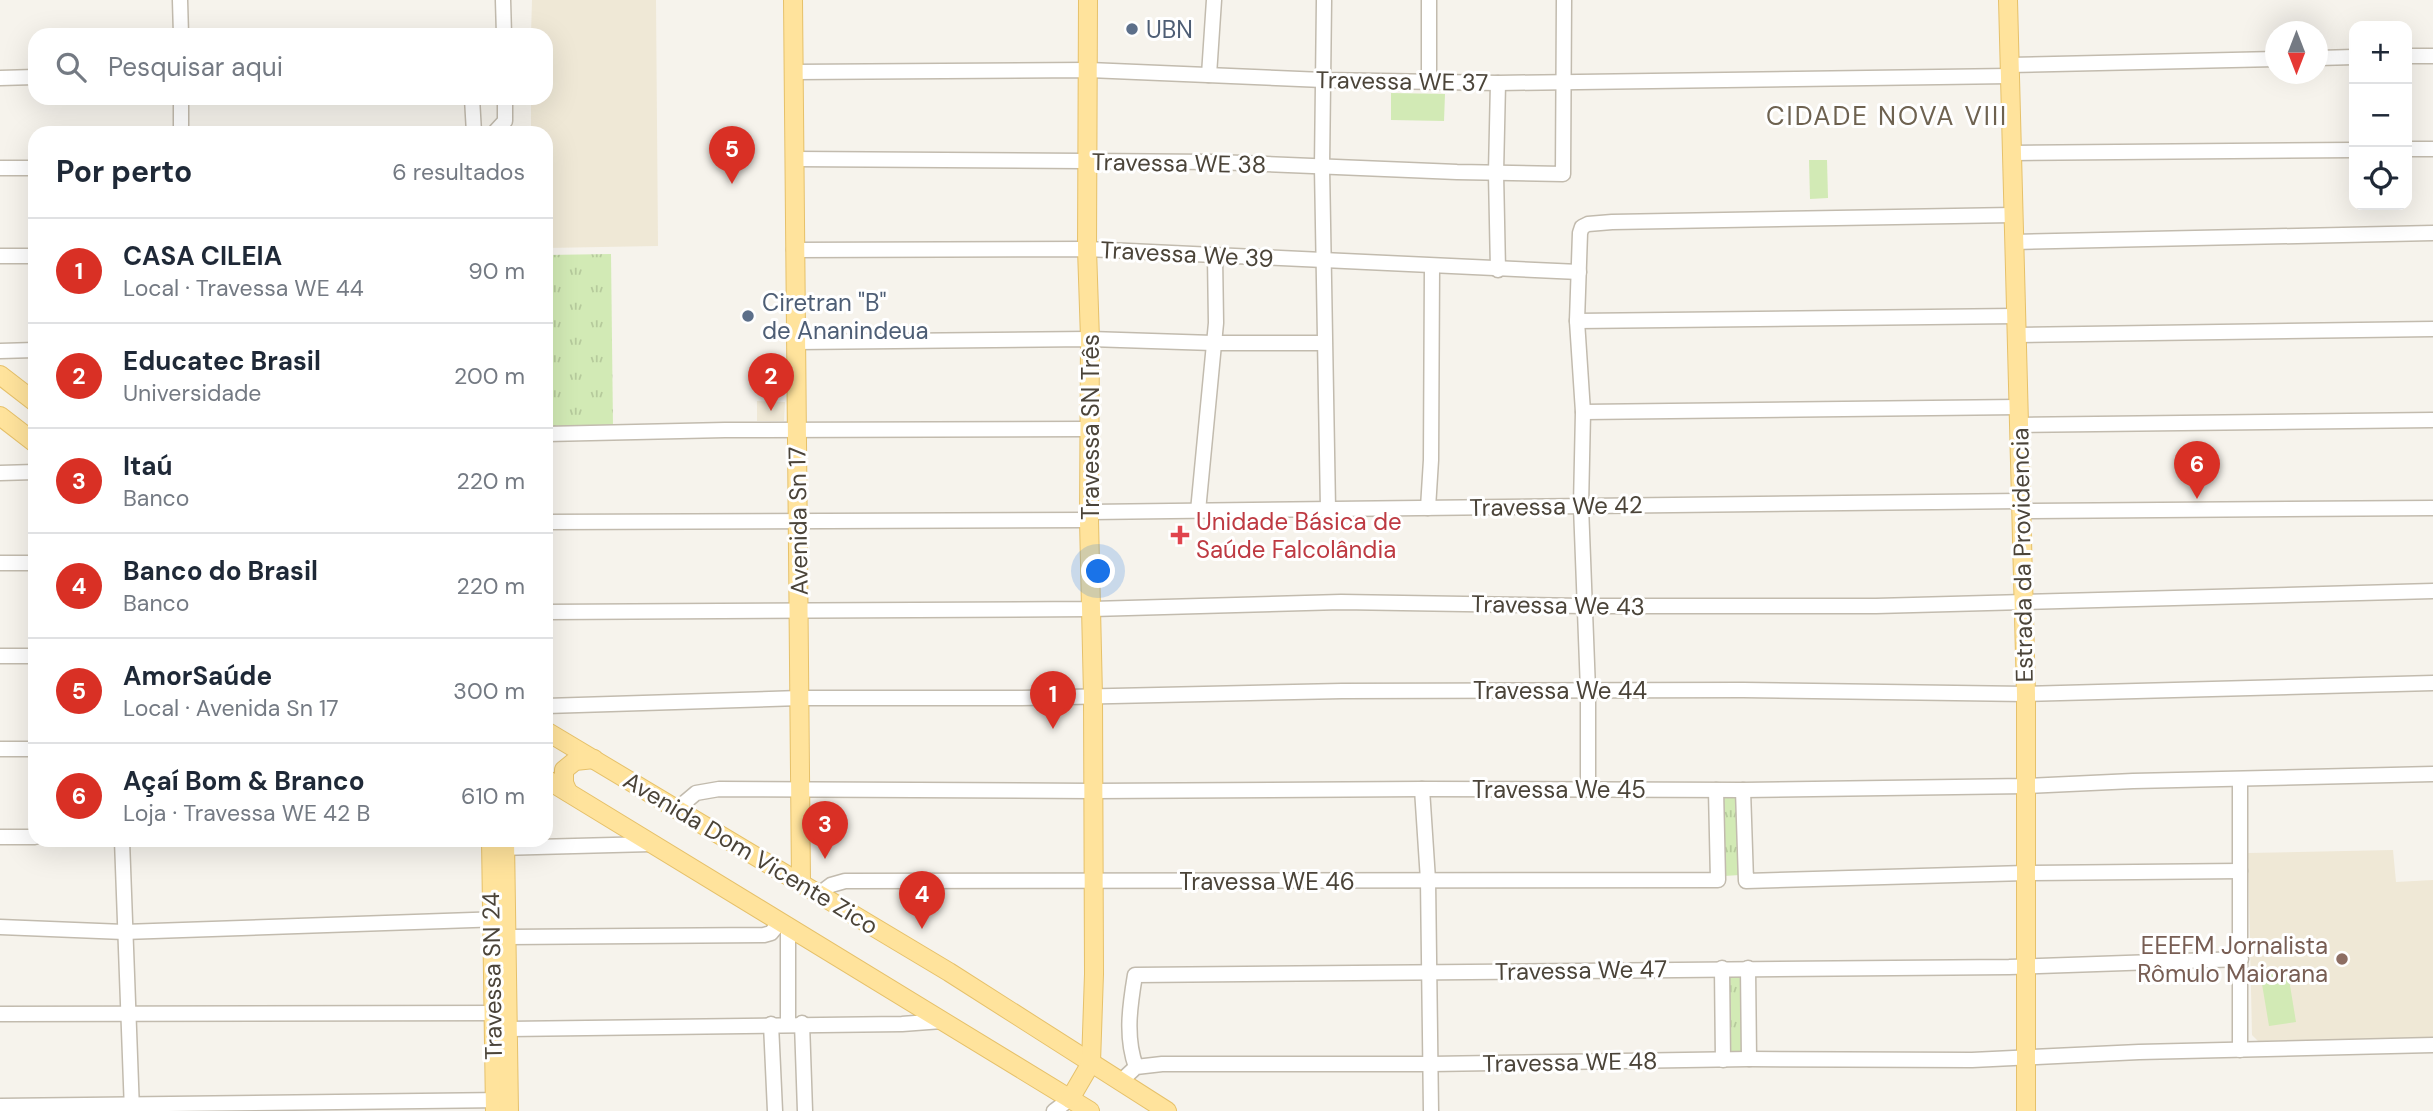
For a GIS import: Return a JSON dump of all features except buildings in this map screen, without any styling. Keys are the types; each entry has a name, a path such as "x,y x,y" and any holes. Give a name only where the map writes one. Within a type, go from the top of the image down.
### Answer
{"main road":[{"name":"Avenida Sn 17","path":"793,0 801,883"},
{"name":"Travessa SN Três","path":"1088,0 1087,249 1090,339 1094,974 1091,1063"},
{"name":"Estrada da Providencia","path":"2008,0 2026,694 2026,1111"},
{"path":"0,375 28,397"},
{"path":"0,416 28,438"},
{"name":"Avenida Dom Vicente Zico","path":"553,736 949,972 1167,1111"},
{"path":"568,792 564,783 564,770 575,761 594,759"},
{"name":"Avenida Dom Vicente Zico","path":"553,783 942,1021 971,1026 1072,1096"},
{"name":"Travessa SN 24","path":"498,847 502,1106"},
{"path":"1090,1111 1072,1096 1091,1063"}],"street":[{"path":"180,0 181,28"},
{"path":"503,0 504,28"},
{"path":"1209,75 1214,0"},
{"path":"1429,0 1429,81"},
{"path":"1562,82 1564,0"},
{"path":"1324,1 1322,167 1328,509"},
{"path":"2412,56 2433,55"},
{"path":"2328,58 2349,57"},
{"name":"Travessa WE 37","path":"794,72 1089,71 1497,83 2010,70 2265,59"},
{"path":"0,78 28,78"},
{"name":"Travessa WE 38","path":"795,159 1217,162 1563,174 1562,82"},
{"path":"1497,83 1498,270"},
{"path":"181,105 181,126"},
{"path":"472,105 474,126"},
{"path":"500,126 505,121 505,105"},
{"path":"2412,149 2433,149"},
{"path":"2012,153 2349,150"},
{"path":"0,168 28,167"},
{"path":"1588,789 1588,691 1581,506 1583,412 1577,321 1582,227 1612,222 2013,215"},
{"path":"2014,242 2433,233"},
{"name":"Travessa We 39","path":"794,250 1087,249 1579,272"},
{"path":"0,256 28,256"},
{"path":"1198,511 1216,323 1215,256"},
{"path":"1428,508 1431,460 1432,266"},
{"path":"1577,321 2016,316"},
{"path":"2017,335 2433,329"},
{"path":"796,342 1090,339 1324,344"},
{"path":"0,351 28,350"},
{"path":"1583,412 2019,407"},
{"path":"2019,425 2433,420"},
{"path":"553,434 1089,429"},
{"path":"0,473 28,472"},
{"name":"Travessa We 42","path":"1090,516 1198,511 1581,506 2433,508"},
{"path":"553,522 1090,516"},
{"path":"0,563 28,563"},
{"name":"Travessa We 43","path":"1092,608 1341,601 1583,606 1877,606 2433,591"},
{"path":"553,612 1092,608"},
{"path":"0,656 28,656"},
{"name":"Travessa We 44","path":"1093,696 1342,691 1743,690 2026,694 2433,683"},
{"path":"553,706 800,698 1093,696"},
{"path":"0,749 28,749"},
{"name":"Travessa We 45","path":"1093,791 1743,790 2026,786 2433,774"},
{"path":"2239,1050 2240,780"},
{"path":"1422,789 1428,880 1431,1111"},
{"path":"677,809 696,793 709,790 1093,791"},
{"name":"Travessa WE 46","path":"819,894 831,885 845,881 1718,880 1716,790"},
{"path":"1743,790 1746,881 2026,873 2240,871"},
{"path":"0,837 28,837"},
{"path":"553,844 651,844"},
{"path":"122,847 132,1107"},
{"path":"0,928 124,932 499,928 764,935 784,925 805,1111"},
{"name":"Travessa We 47","path":"1136,1067 1130,1052 1128,1026 1135,975 2026,966 2241,959"},
{"path":"1722,968 1723,1060"},
{"path":"1748,968 1749,1059"},
{"path":"0,1014 771,1024 902,1024 942,1021"},
{"path":"771,1024 775,1111"},
{"name":"Travessa WE 48","path":"1136,1067 1161,1064 1431,1064 1749,1059 1972,1060 2026,1056 2433,1045"},
{"path":"1120,1082 1136,1067"},
{"path":"1054,1111 1072,1096"},
{"path":"0,1106 502,1106"}],"shaded area":[{"path":"532,0 656,0 658,246 553,248 553,126 531,126 531,105 553,105 553,28 531,28"},
{"path":"757,401 785,402 784,421 757,421"},
{"name":"EEEFM Jornalista Rômulo Maiorana","path":"2393,850 2396,882 2433,880 2433,1038 2258,1041 2252,1035 2248,853"}],"green space":[{"path":"1391,93 1445,94 1444,121 1391,120"},
{"path":"1809,160 1827,160 1828,198 1810,199"},
{"path":"611,254 613,427 553,428 553,255"},
{"path":"1739,797 1740,875 1724,876 1724,798"},
{"path":"2287,967 2296,1022 2269,1026 2260,972"},
{"path":"1722,968 1748,968 1749,1059 1723,1060"}],"place":[{"name":"UBN","path":"1132,29"},
{"name":"AmorSaúde","path":"732,184"},
{"name":"Ciretran \"B\" de Ananindeua","path":"748,316"},
{"name":"Educatec Brasil","path":"771,411"},
{"name":"Açaí Bom & Branco","path":"2197,499"},
{"name":"Unidade Básica de Saúde Falcolândia","path":"1180,535"},
{"name":"CASA CILEIA","path":"1053,729"},
{"name":"Itaú","path":"825,859"},
{"name":"Banco do Brasil","path":"922,929"},
{"name":"EEEFM Jornalista Rômulo Maiorana","path":"2342,959"}],"district":[{"name":"CIDADE NOVA VIII","path":"1887,116"}]}
